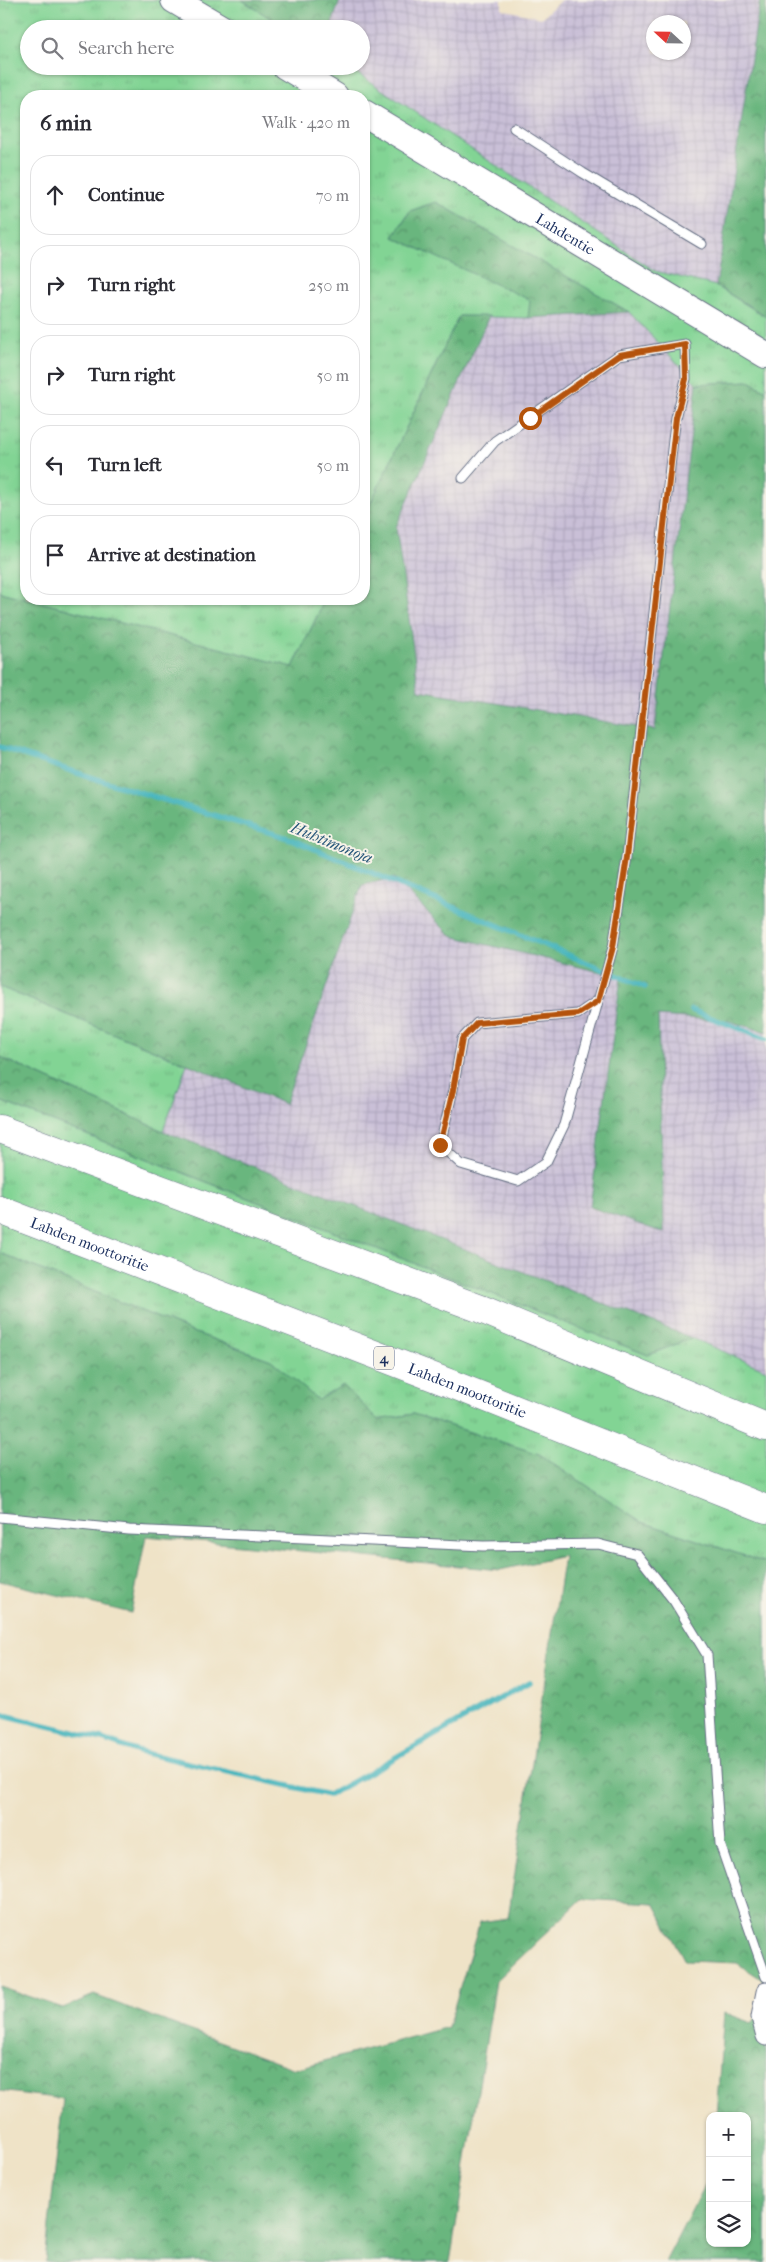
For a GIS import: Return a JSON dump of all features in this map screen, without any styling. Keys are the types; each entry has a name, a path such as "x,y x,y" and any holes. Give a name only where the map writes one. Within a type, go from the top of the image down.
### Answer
{"highway":[{"path":"0,1129 482,1309 766,1427"},
{"name":"Lahden moottoritie","path":"0,1210 449,1383 766,1509"}],"main road":[{"path":"174,0 207,20"},
{"path":"300,75 325,90"},
{"name":"Lahdentie","path":"370,117 766,354"}],"street":[{"path":"766,1992 761,2017 766,2036"}],"lane":[{"path":"514,128 583,173 702,244"},
{"path":"463,478 495,441 619,355 685,344 686,379 676,418 627,857 609,959 603,983 564,1125 546,1162 518,1181 462,1164 440,1145 453,1090 462,1039 477,1023 578,1014 598,1001"},
{"path":"0,1517 129,1530 483,1546 598,1544 637,1554 674,1601 708,1655 720,1844 766,1978"}],"shaded area":[{"path":"340,0 502,0 502,9 541,18 561,0 760,0 716,286 655,271 360,75 370,75 370,20 333,20"},
{"path":"629,312 697,384 655,730 419,690 396,527 489,316 528,318"},
{"path":"394,878 452,936 621,977 590,1208 664,1232 658,1016 729,1021 766,1032 766,1370 692,1338 163,1131 187,1064 285,1104 362,885"}],"green space":[{"path":"0,0 242,0 273,20 20,20 20,75 360,75 655,271 716,286 766,317 766,391 749,381 697,384 629,312 436,202 410,211 393,237 531,300 528,318 459,316 370,504 370,90 20,90 20,597 0,592"},
{"path":"242,0 340,0 333,20 273,20"},
{"path":"760,0 766,0 766,316 716,286"},
{"path":"436,202 629,312 528,318 530,300 393,237 410,211"},
{"path":"459,316 489,316 396,527 419,690 655,730 697,384 749,381 766,391 766,1032 729,1021 658,1016 664,1233 590,1207 621,977 451,936 394,878 362,885 285,1104 0,987 0,592 20,597 20,605 51,605 293,667 322,605 370,605 370,504"},
{"path":"50,605 322,605 293,667"},
{"path":"0,987 187,1064 163,1131 0,1057"},
{"path":"0,1057 163,1131 692,1338 648,1355 0,1101"},
{"path":"0,1101 648,1355 692,1338 766,1370 766,1563 642,1522 539,1454 413,1414 378,1420 343,1385 318,1401 271,1360 190,1331 0,1253"},
{"path":"0,1253 190,1331 271,1360 318,1400 343,1385 378,1420 413,1414 539,1454 642,1522 766,1563 766,1982 737,1963 685,1961 654,1903 582,1899 496,1981 450,2262 45,2262 63,2099 0,2091 0,1987 63,2008 94,1995 295,2069 448,2027 480,1922 508,1918 564,1556 500,1570 146,1536 131,1613 0,1581"},
{"path":"766,2005 766,2262 665,2262 706,2183 706,2247 751,2247 751,2112 716,2112 724,2013 752,2023"}],"waterway":[{"name":"Huhtimonoja","path":"0,747 291,839 645,987"},
{"name":"Huhtimonoja","path":"691,1010 766,1039"},
{"path":"0,1714 102,1739 136,1751 329,1795 529,1682"}],"route":[{"path":"440,1145 453,1090 462,1039 477,1023 578,1014 598,1001 613,947 627,857 676,418 686,379 685,344 619,355 530,418"}]}
